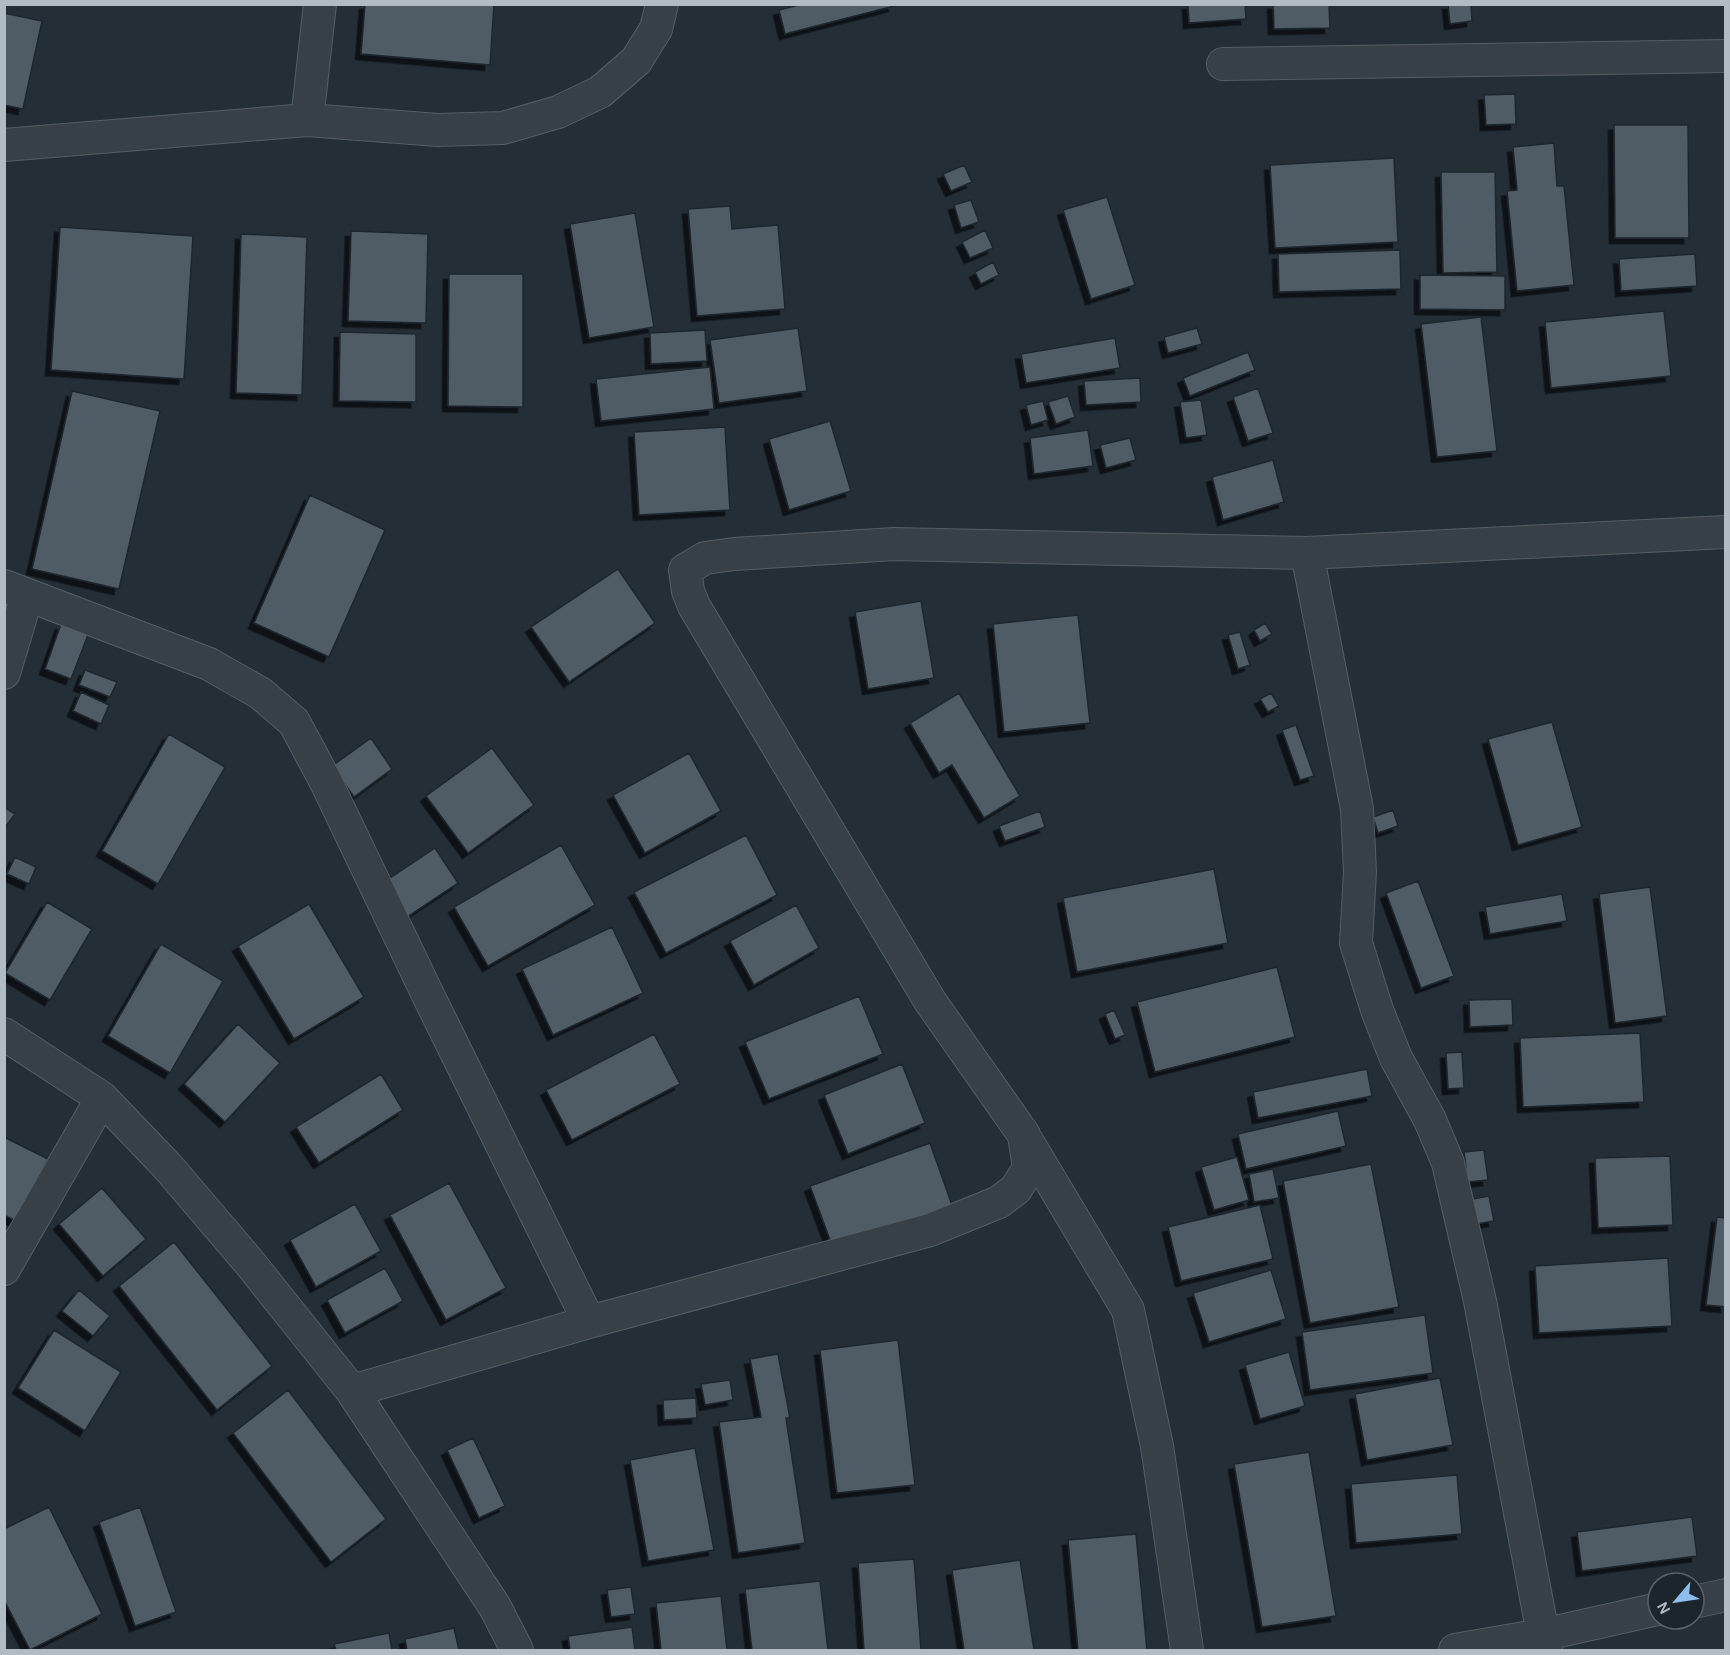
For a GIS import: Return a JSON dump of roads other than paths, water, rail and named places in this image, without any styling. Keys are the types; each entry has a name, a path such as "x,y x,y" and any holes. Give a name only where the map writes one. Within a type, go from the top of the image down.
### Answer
{"street":[{"path":"307,120 320,4"},
{"path":"4,145 307,120 438,130 503,128 558,112 600,92 636,61 656,29 662,4"},
{"path":"1223,64 1725,56"},
{"path":"1187,1650 1157,1446 1128,1310 1024,1135 930,1002 694,606 688,591 685,570 705,558 725,555 894,544 1307,553 1725,532"},
{"path":"1307,553 1357,809 1360,872 1356,943 1377,1010 1396,1058 1430,1120 1448,1163 1480,1301 1544,1643"},
{"path":"4,673 16,591 209,663 260,693 294,722 326,782 588,1322"},
{"path":"4,1034 102,1098 168,1167 249,1262 352,1391 495,1607 517,1650"},
{"path":"4,1269 102,1098"},
{"path":"352,1391 588,1322 930,1230 999,1202 1016,1189 1029,1168 1024,1135"},
{"path":"1706,1599 1725,1595"},
{"path":"1455,1650 1544,1643 1646,1613"}]}
